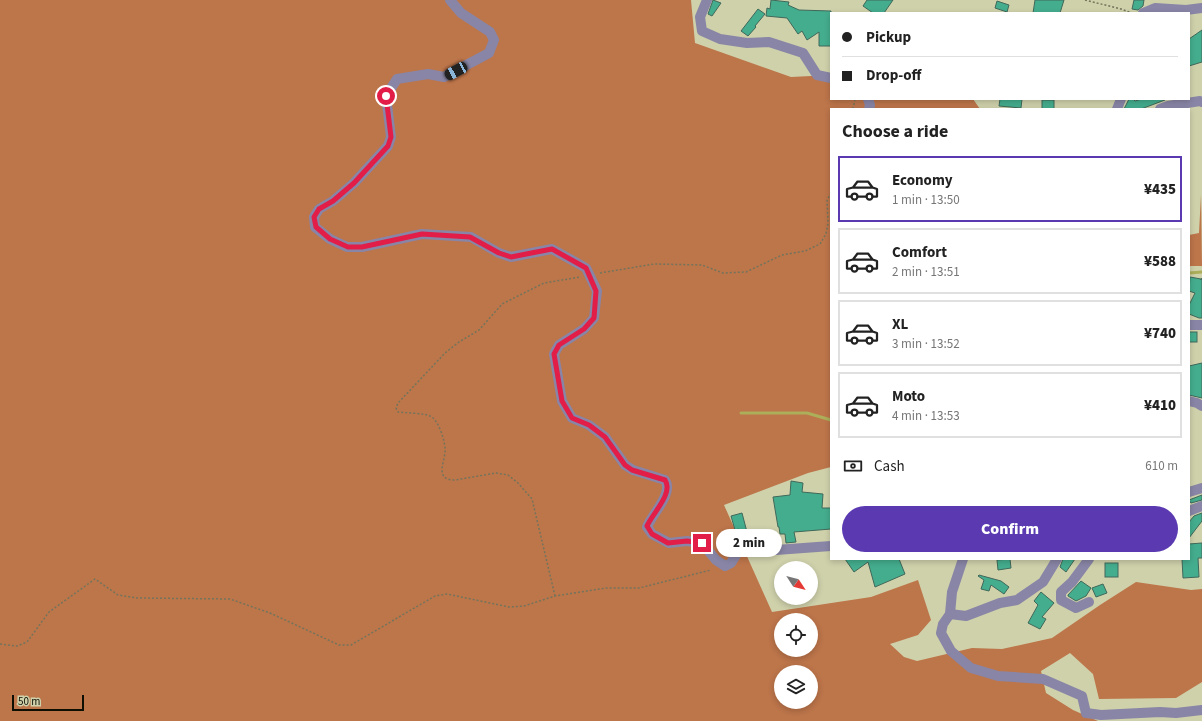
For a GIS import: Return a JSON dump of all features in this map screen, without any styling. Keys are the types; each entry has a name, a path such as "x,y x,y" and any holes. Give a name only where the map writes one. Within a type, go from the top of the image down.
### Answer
{"street":[{"path":"450,0 461,13 490,32 494,40 489,53 444,77 428,74 397,79 386,96 391,137 388,146 354,183 333,201 319,209 314,217 316,227 330,239 348,247 362,247 422,234 470,237 499,253 511,257 552,249 586,268 596,291 594,318 584,329 559,345 554,354 562,401 572,418 589,425 605,437 625,465 632,470 665,480 668,488 662,502 647,526 652,534 668,543 687,541 702,543 716,560 725,566 731,563 741,547 776,550 830,546"},
{"path":"707,0 700,17 702,31 720,39 747,43 770,42 803,53 817,75 830,78"},
{"path":"1144,12 1154,4 1186,10 1202,8"},
{"path":"1163,108 1200,101 1202,102"},
{"path":"1190,325 1202,325"},
{"path":"1190,400 1202,406"},
{"path":"1190,492 1202,488"},
{"path":"1190,511 1202,506"},
{"path":"963,560 952,592 950,614 943,624 941,633 951,651 971,668 998,676 1043,679 1082,696 1086,713 1101,715 1160,712 1176,713 1202,710"},
{"path":"950,614 966,616 1000,603 1017,600 1043,582 1056,560"},
{"path":"1088,560 1072,582 1061,592 1061,600 1076,608 1089,602"}],"path":[{"path":"1085,0 1130,12"},
{"path":"556,596 532,499 518,483 508,475 496,473 449,480 445,477 442,471 445,449 438,423 430,416 398,412 396,408 398,403 445,353 459,342 479,330 502,304 544,283 654,264 702,265 723,273 746,272 782,255 805,251 820,244 826,234 828,223 827,200 830,195"},
{"path":"0,644 17,646 27,642 49,612 95,579 118,595 137,598 230,599 270,613 339,645 351,645 435,596 447,594 509,607 524,606 556,596 606,588 639,588 725,566"}],"shaded area":[{"path":"0,0 691,0 695,43 791,77 830,75 830,100 974,100 979,108 830,108 830,467 808,473 724,505 772,612 871,597 918,580 931,620 918,635 890,644 904,657 917,661 972,648 1002,649 1052,638 1136,582 1191,590 1202,589 1202,682 1176,698 1099,699 1093,674 1070,653 1041,671 1046,693 1073,710 1098,721 0,721"},
{"path":"1201,195 1202,266 1190,266 1190,235 1199,233"}],"building":[{"path":"713,0 721,3 712,16 708,14"},
{"path":"771,0 789,2 788,5 799,10 831,11 830,46 819,46 819,32 807,40 802,31 798,34 787,18 766,16 767,8 770,9"},
{"path":"867,0 893,0 885,12 872,12 863,6"},
{"path":"1035,0 1064,0 1060,12 1033,12"},
{"path":"1134,0 1144,0 1143,6 1138,10 1132,9"},
{"path":"997,1 1009,5 1007,12 995,8"},
{"path":"758,9 765,14 748,36 741,31"},
{"path":"1202,30 1202,62 1190,66 1190,38"},
{"path":"1000,100 1022,100 1021,108 999,106"},
{"path":"1042,100 1054,100 1054,108 1042,108"},
{"path":"1128,100 1165,100 1144,108 1124,108"},
{"path":"1190,277 1201,280 1202,278 1202,318 1190,314 1190,303 1195,293 1190,291"},
{"path":"1190,332 1197,332 1197,342 1190,342"},
{"path":"1202,363 1202,398 1190,395 1190,366"},
{"path":"791,481 803,483 802,492 823,494 822,508 830,508 830,529 794,532 796,542 786,543 785,534 780,534 778,527 773,497 790,495"},
{"path":"1202,495 1202,500 1191,503 1190,500"},
{"path":"742,513 747,532 740,534 739,529 735,530 731,516"},
{"path":"1202,513 1202,521 1190,537 1190,521 1194,516"},
{"path":"1202,543 1202,558 1198,558 1199,577 1183,578 1182,560 1190,560 1190,544"},
{"path":"846,560 899,560 905,574 875,587 868,562 854,572"},
{"path":"997,560 1010,560 1011,568 998,570"},
{"path":"1063,560 1074,560 1066,572 1060,567"},
{"path":"1105,563 1118,563 1118,577 1105,577"},
{"path":"978,576 1001,581 1009,587 1004,594 991,585 989,591 981,589 984,580"},
{"path":"1081,581 1091,588 1086,596 1076,601 1068,595"},
{"path":"1103,584 1107,593 1096,597 1092,588"},
{"path":"1041,592 1054,603 1042,617 1046,619 1040,629 1028,623 1038,605 1034,601"}],"waterway":[{"path":"1190,273 1202,272"},
{"path":"741,413 807,413 830,420"}],"route":[{"path":"386,96 391,137 388,146 354,183 333,201 319,209 314,217 316,227 330,239 348,247 362,247 422,234 470,237 499,253 511,257 552,249 586,268 596,291 594,318 584,329 559,345 554,354 562,401 572,418 589,425 605,437 625,465 632,470 665,480 667,483 668,488 662,502 647,526 648,531 668,543 687,541 702,543"}]}
